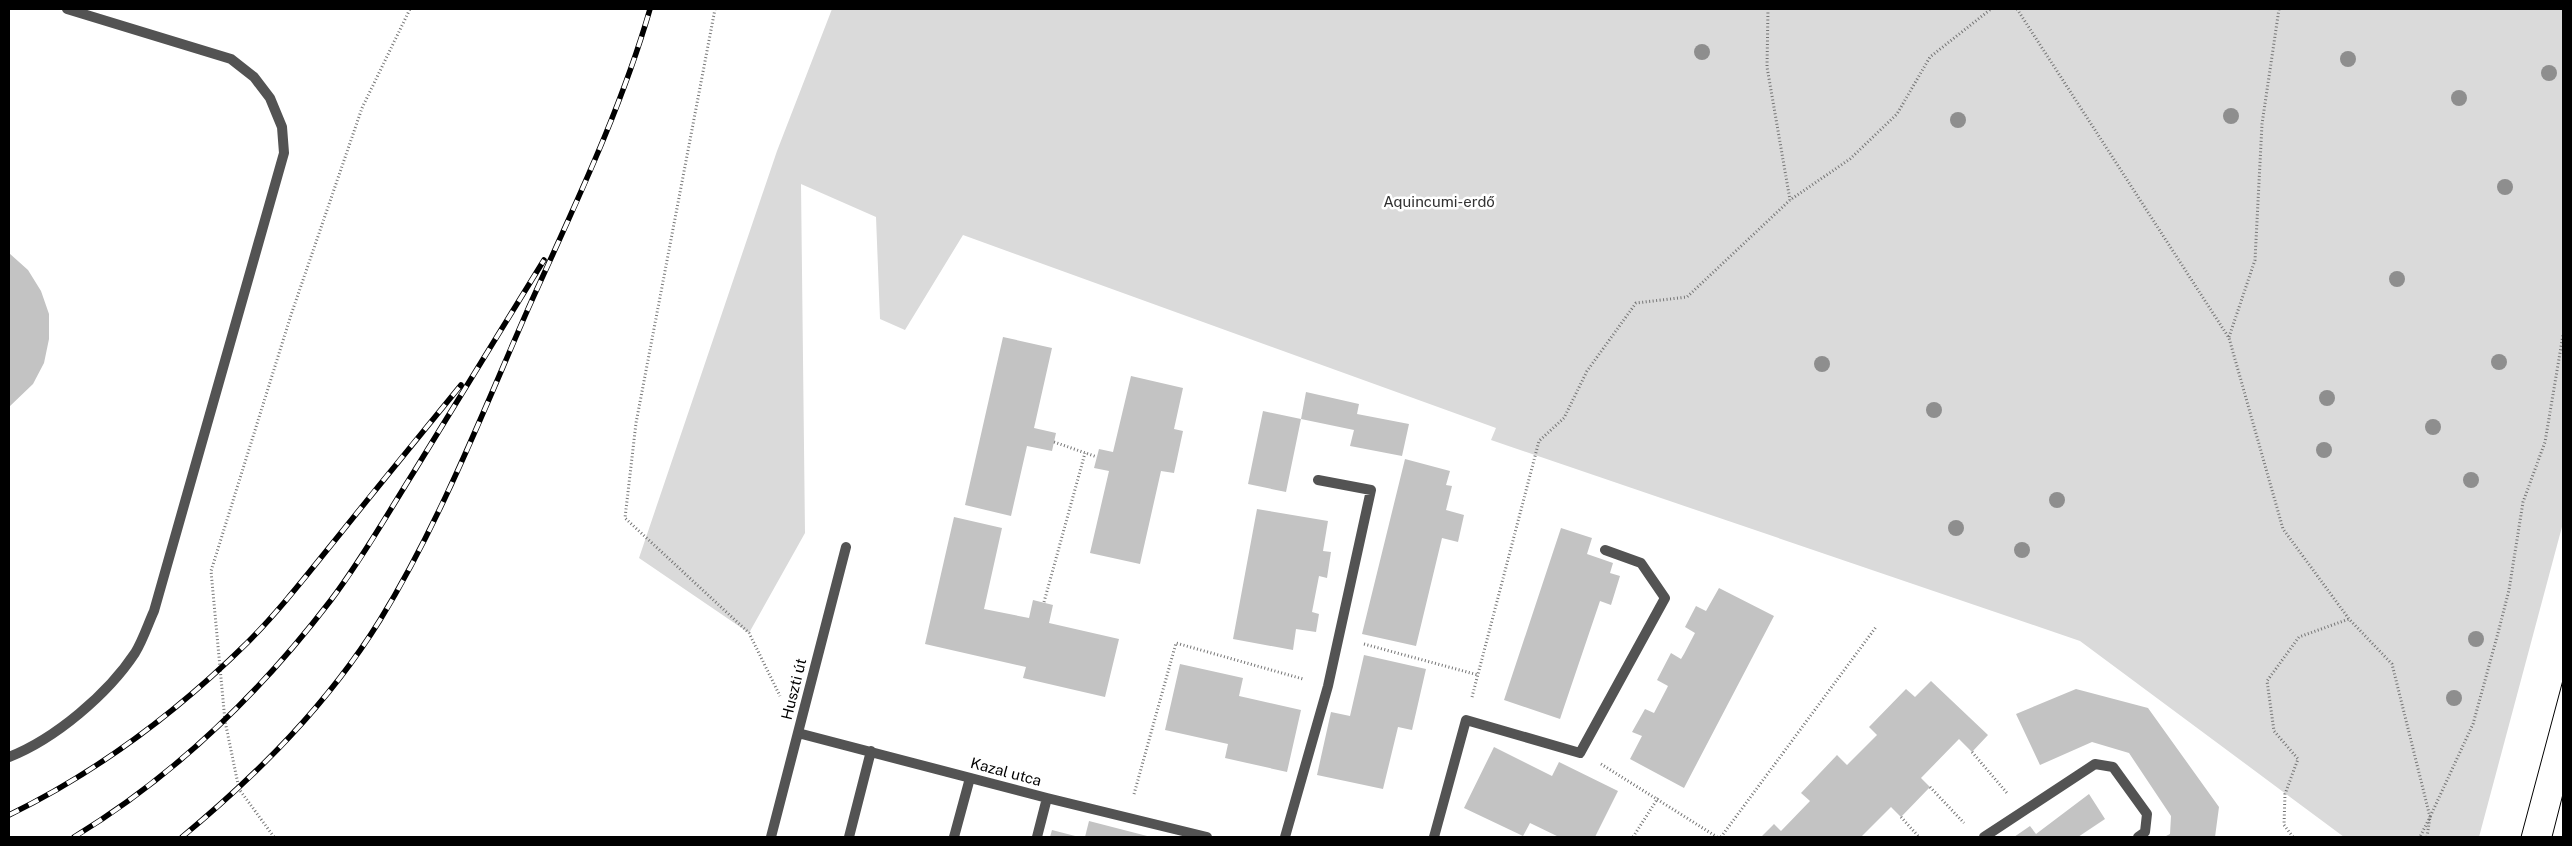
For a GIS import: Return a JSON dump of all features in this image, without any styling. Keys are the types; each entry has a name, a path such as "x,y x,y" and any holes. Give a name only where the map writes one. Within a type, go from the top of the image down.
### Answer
{"street":[{"path":"9,757 22,752 68,722 100,695 135,652 154,611 284,153 282,127 270,98 254,76 231,59 67,9"},
{"path":"1286,837 1328,686 1371,490 1318,480"},
{"name":"Huszti út","path":"770,837 846,547"},
{"path":"1434,837 1466,720 1580,753 1666,598 1641,563 1606,550"},
{"name":"Kazal utca","path":"798,733 1047,798 1207,837"},
{"path":"848,837 871,751"},
{"path":"1984,837 2095,764 2113,767 2147,814 2144,832 2138,837"},
{"path":"954,837 970,778"},
{"path":"1038,837 1047,798"}],"path":[{"path":"274,837 239,789 225,721 211,571 290,315 362,108 410,9"},
{"path":"715,9 636,423 625,518 749,634 798,733"},
{"path":"1768,9 1768,67 1790,200"},
{"path":"1466,720 1539,441 1564,418 1587,371 1636,303 1687,297 1790,200 1850,159 1897,114 1930,57 1992,9"},
{"path":"2017,9 2229,338 2283,529 2349,619 2392,664 2430,817 2427,837"},
{"path":"2229,338 2255,260 2262,124 2279,9"},
{"path":"2420,837 2473,724 2509,590 2523,502 2545,442 2563,336"},
{"path":"1054,442 1097,457"},
{"path":"1044,602 1085,453"},
{"path":"2293,837 2284,824 2285,794 2298,759 2274,731 2267,681 2299,637 2349,619"},
{"path":"1721,837 1876,627"},
{"path":"1339,637 1478,675"},
{"path":"1128,817 1176,643 1328,686"},
{"path":"1972,752 2023,812"},
{"path":"1580,753 1658,798 1717,837"},
{"path":"1930,787 1971,830"},
{"path":"1633,837 1658,798"},
{"path":"1901,816 1919,837"}],"green space":[{"name":"Aquincumi-erdő","path":"832,9 2563,9 2563,523 2479,837 2344,837 2080,641 1491,440 1496,428 963,235 905,330 880,319 876,217 801,184 805,533 749,633 639,558 777,151"}],"building":[{"path":"9,253 28,270 41,291 49,314 49,339 44,363 33,384 9,407"},
{"path":"1003,337 1052,348 1034,428 1056,433 1052,451 1027,446 1011,516 965,505"},
{"path":"1131,376 1183,388 1174,429 1183,431 1174,473 1161,471 1140,564 1090,553 1109,471 1094,468 1099,449 1113,452"},
{"path":"1306,392 1359,404 1357,414 1409,424 1402,456 1350,446 1354,430 1301,419"},
{"path":"1263,411 1301,419 1286,492 1248,484"},
{"path":"1405,459 1450,471 1446,485 1452,486 1446,510 1464,515 1458,542 1442,538 1416,646 1362,634"},
{"path":"1257,509 1328,521 1323,551 1331,552 1327,578 1319,576 1312,612 1319,614 1316,632 1296,629 1293,650 1233,639"},
{"path":"954,517 1002,528 984,609 1029,618 1033,600 1053,605 1049,623 1119,639 1105,697 1023,678 1026,667 925,644"},
{"path":"1561,528 1592,538 1587,554 1613,563 1610,573 1620,576 1611,605 1600,601 1560,719 1504,700"},
{"path":"1719,588 1774,616 1684,788 1630,759 1642,736 1632,732 1645,709 1654,713 1668,686 1657,680 1671,653 1681,659 1695,633 1685,627 1696,606 1706,611"},
{"path":"1364,655 1426,669 1412,730 1398,727 1383,789 1317,775 1331,712 1350,716"},
{"path":"1180,664 1243,678 1239,696 1301,710 1287,772 1225,758 1228,744 1165,730"},
{"path":"1931,681 1988,735 1972,752 1959,739 1921,778 1930,787 1901,817 1891,807 1861,837 1761,837 1774,824 1781,831 1810,801 1801,793 1837,755 1847,765 1877,735 1869,727 1906,689 1915,697"},
{"path":"2076,689 2148,708 2219,807 2215,837 2164,837 2170,834 2171,816 2129,753 2092,742 2040,765 2016,714"},
{"path":"1494,747 1552,776 1559,762 1618,791 1595,837 1559,837 1530,823 1523,836 1464,808"},
{"path":"2089,794 2105,819 2078,837 2014,837 2030,826 2036,834"},
{"path":"1089,821 1151,837 1085,837"},
{"path":"1052,830 1079,837 1050,837"}],"tram line":[{"path":"2521,837 2563,680"},
{"path":"2552,837 2563,794"}],"railway":[{"path":"182,837 264,763 315,709 360,651 402,583 459,467 610,124 650,9"},
{"path":"74,837 111,813 181,760 245,700 304,634 331,600 364,552 544,260"},
{"path":"9,815 73,780 135,739 193,693 247,643 283,604 461,385"}]}
